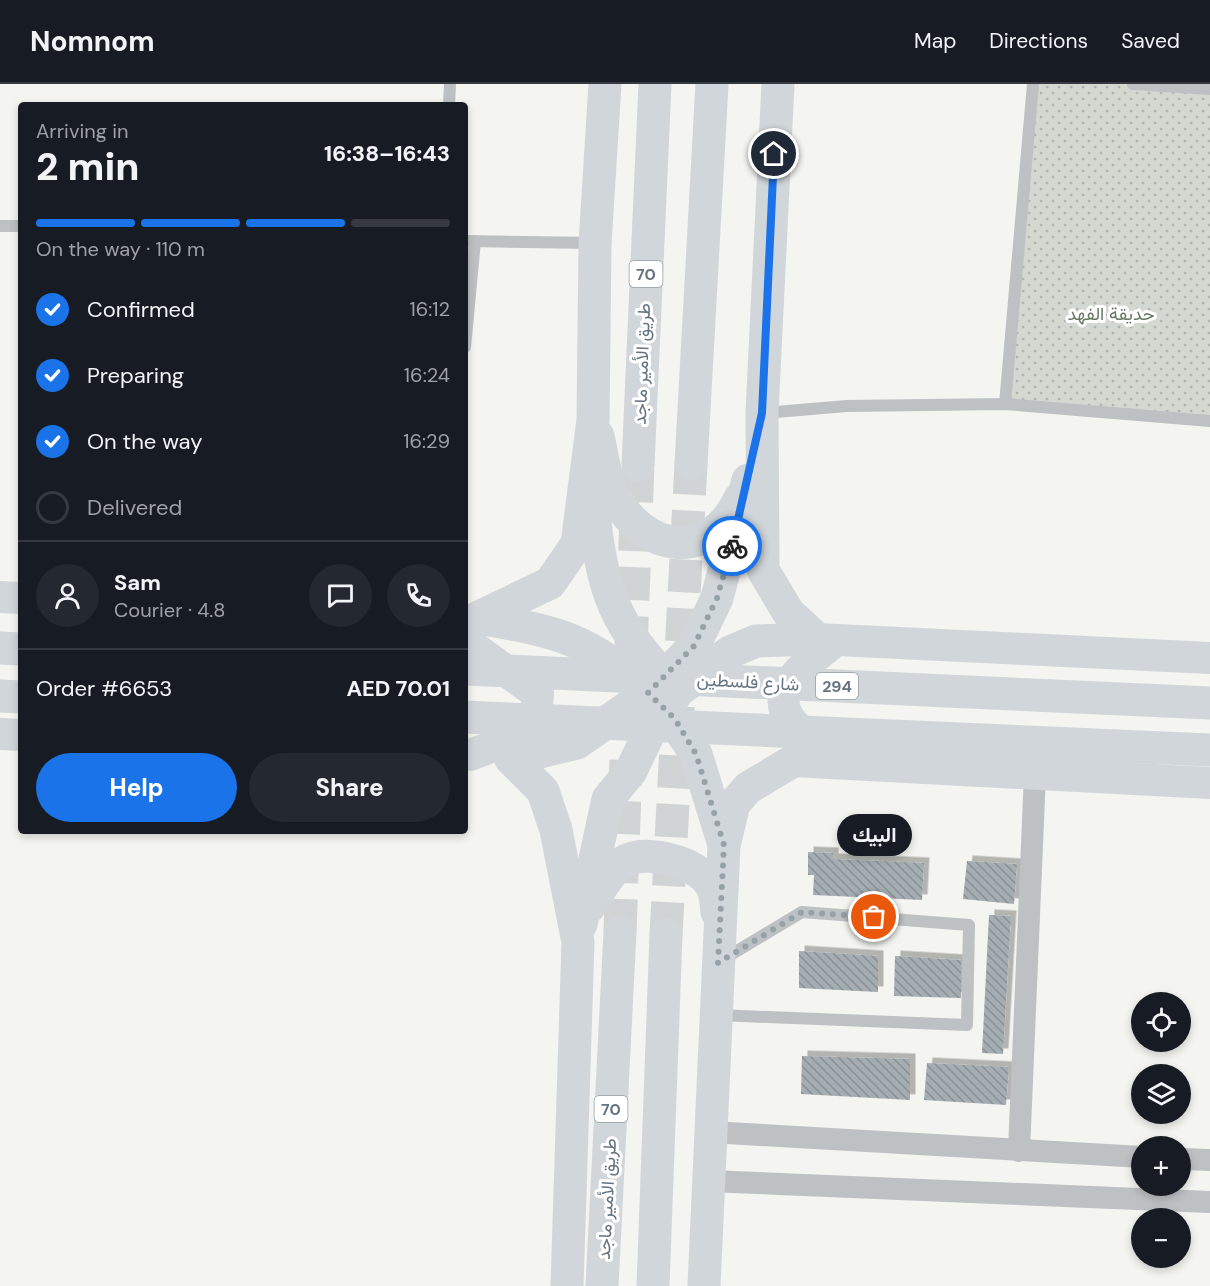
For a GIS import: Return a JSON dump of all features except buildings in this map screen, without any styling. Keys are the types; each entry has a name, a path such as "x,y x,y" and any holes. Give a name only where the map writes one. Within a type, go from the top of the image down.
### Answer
{"main road":[{"path":"469,626 550,583 577,544 593,420 595,243 605,84"},
{"name":"طريق الأمير ماجد","path":"638,465 655,84"},
{"path":"691,464 712,84"},
{"path":"777,84 762,413 763,570 788,612 827,640"},
{"path":"567,1286 578,943 596,847 608,799 631,771 650,731 664,693 694,646 717,598 748,480 762,413"},
{"path":"593,420 612,493 630,519 647,534 673,545 705,538 733,513 748,480"},
{"path":"588,462 604,580 614,611 664,693 675,719 696,754 724,845"},
{"path":"0,597 18,598"},
{"path":"469,626 539,629 583,644 624,671 761,750 793,761 1210,783"},
{"path":"468,755 515,738 536,715 538,694 469,626"},
{"path":"827,640 784,690 782,704 792,723 844,764"},
{"path":"468,755 511,759 577,743 730,652 756,641 827,640 1210,658"},
{"path":"0,648 18,649"},
{"name":"شارع فلسطين","path":"468,669 1210,703"},
{"path":"0,696 18,697"},
{"path":"468,717 1210,750"},
{"path":"0,734 18,735"},
{"path":"511,759 543,791 556,830 578,943"},
{"path":"704,1286 724,845 734,804 748,788 793,761"},
{"path":"578,943 589,907 603,884 626,860 656,857 670,859 703,875 713,890 719,947"},
{"name":"طريق الأمير ماجد","path":"602,1286 620,932"},
{"path":"653,1286 666,935"}],"street":[{"path":"1019,1151 1035,774"},
{"path":"710,1132 1131,1156"},
{"path":"1191,1159 1210,1160"},
{"path":"709,1181 1210,1202"}],"lane":[{"path":"449,102 450,84"},
{"path":"1005,404 1033,84"},
{"path":"1133,84 1210,89"},
{"path":"0,226 18,226"},
{"path":"468,283 470,241 595,243"},
{"path":"762,413 847,406 1005,404 1210,421"},
{"path":"716,1015 967,1025 969,925 802,912 719,947"}],"green space":[{"name":"حديقة الفهد","path":"1033,84 1133,84 1210,89 1210,421 1005,404"}],"tunnel":[{"path":"666,935 691,464"},
{"path":"631,649 638,465"},
{"path":"620,932 626,760"}],"way so far":[{"path":"732,546 717,598 694,646 677,666 648,693 675,719 696,754 724,845 718,963 802,912 874,917"}],"place":[{"name":"البيك","path":"874,917"}],"route":[{"path":"732,546 762,413 774,154"}]}
